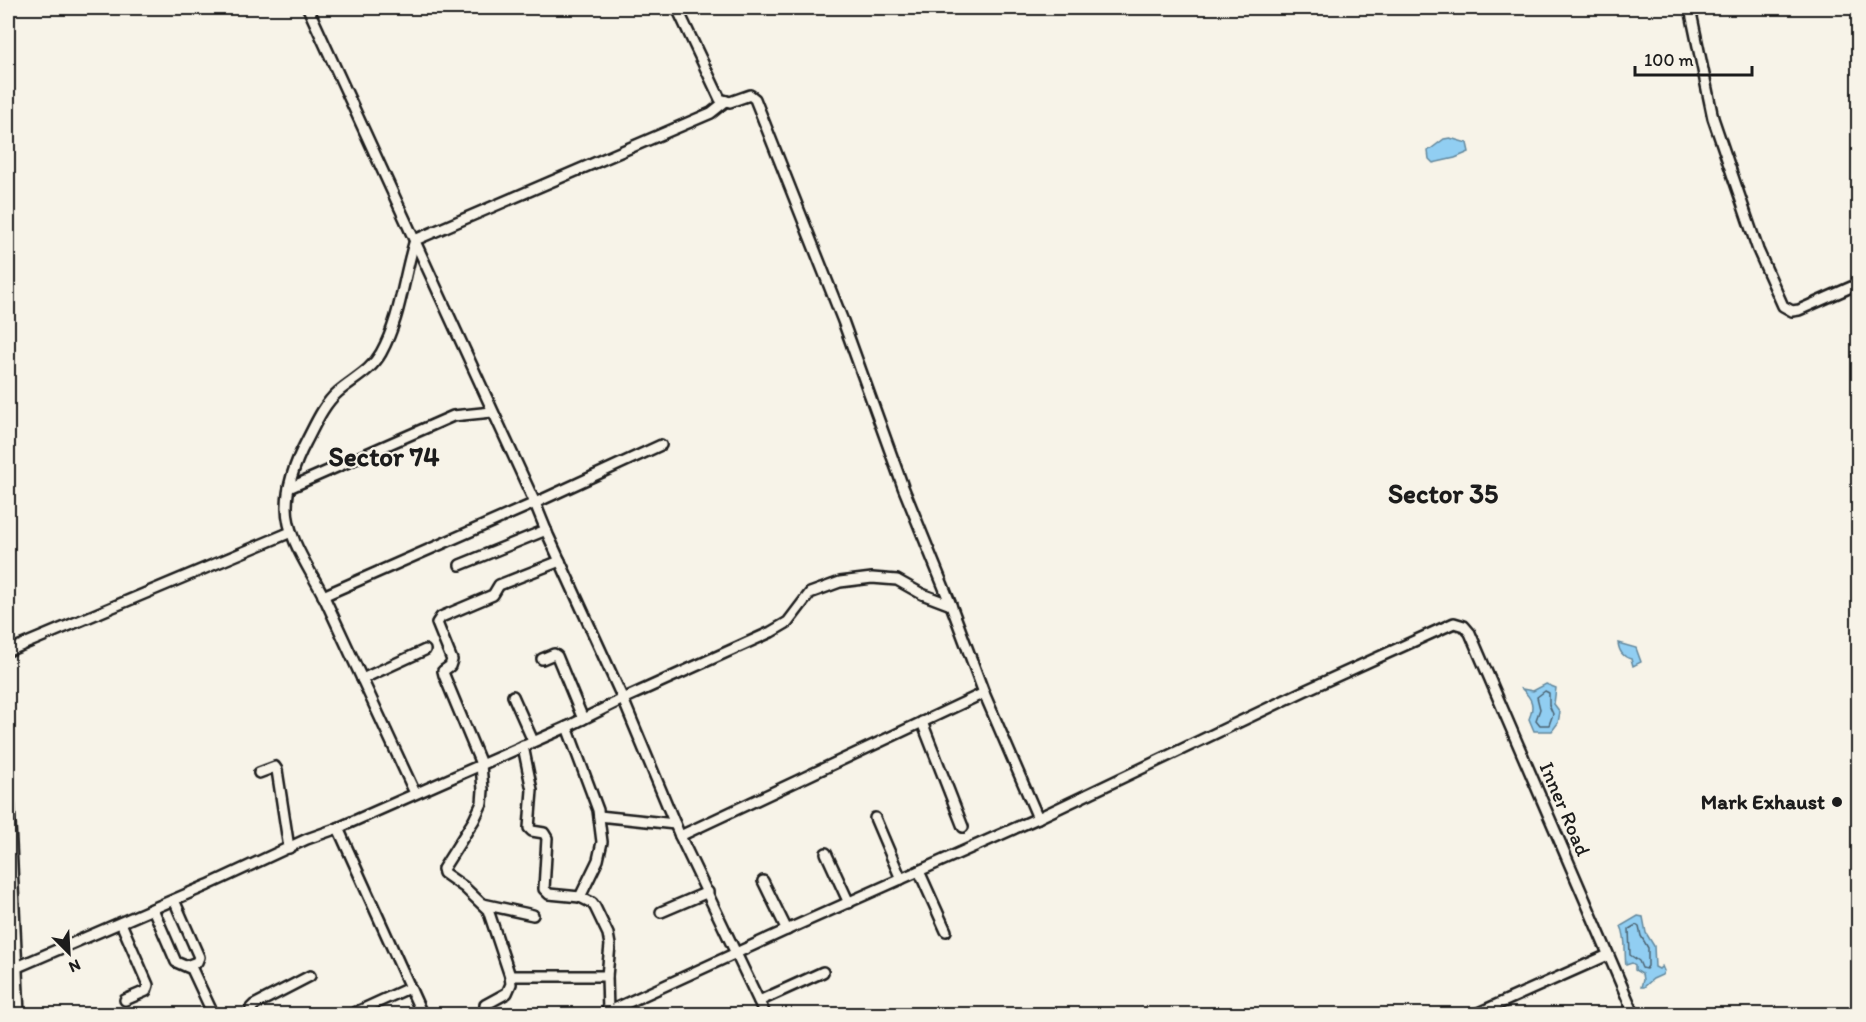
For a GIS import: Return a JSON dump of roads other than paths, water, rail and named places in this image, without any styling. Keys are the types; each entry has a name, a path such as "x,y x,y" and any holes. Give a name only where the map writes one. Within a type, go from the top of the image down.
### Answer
{"street":[{"path":"308,8 416,240 623,699 680,836 738,953 765,1014"},
{"path":"677,8 717,94 721,100 726,101"},
{"path":"1690,8 1713,118 1758,250 1783,306 1792,311 1799,310 1858,284"},
{"path":"415,793 291,532 287,508 289,488 305,444 328,402 368,370 380,354 396,319 408,262 416,240 711,113 726,101 750,95 754,99 843,321 903,487 984,693 1038,818 606,1013 610,945 608,934 592,903 580,897 549,894 544,889 547,838 544,833 532,831 529,828 532,790 523,746"},
{"path":"289,488 453,416 492,412"},
{"path":"323,596 535,504 661,445"},
{"path":"460,565 546,530"},
{"path":"8,651 291,532"},
{"path":"485,1014 485,1005 507,993 511,984 488,910 464,887 444,873 443,869 474,820 482,802 481,764 444,675 443,671 450,666 452,660 437,623 441,617 493,595 499,585 560,561"},
{"path":"12,970 567,727 771,632 788,622 810,593 828,585 872,578 897,580 922,594 951,605"},
{"name":"Inner Road","path":"1038,818 1451,623 1457,623 1464,626 1470,633 1634,1014"},
{"path":"362,679 425,650"},
{"path":"542,659 554,654 557,656 583,719"},
{"path":"680,836 984,693"},
{"path":"513,696 533,741"},
{"path":"921,722 963,827"},
{"path":"567,727 599,816 602,850 580,897"},
{"path":"259,773 271,767 277,770 289,848"},
{"path":"8,780 12,970 19,1014"},
{"path":"599,816 675,824"},
{"path":"875,818 901,879"},
{"path":"338,828 422,1014"},
{"path":"826,853 849,903"},
{"path":"919,871 946,931"},
{"path":"763,881 787,930"},
{"path":"661,912 708,892"},
{"path":"174,900 198,954 197,962 186,966"},
{"path":"483,904 533,915"},
{"path":"153,909 176,962 192,969 213,1014"},
{"path":"121,923 148,988 147,991 125,1000"},
{"path":"1476,1014 1608,955"},
{"path":"759,1001 823,972"},
{"path":"252,1014 251,1008 254,1005 310,976"},
{"path":"510,976 607,976"},
{"path":"352,1014 409,988"}],"water":[{"path":"1450,138 1467,143 1469,152 1433,163 1429,159 1428,151 1444,139"},
{"path":"1618,643 1636,648 1641,662 1633,666 1631,659 1625,657 1619,649"},
{"path":"1546,684 1556,688 1554,704 1560,712 1558,723 1552,731 1534,731 1529,719 1532,702 1522,689 1533,691"},
{"path":"1638,916 1643,917 1646,933 1654,946 1655,967 1659,969 1662,966 1664,971 1662,975 1644,987 1641,987 1642,974 1635,970 1635,965 1632,963 1626,965 1625,940 1621,926"}],"place":[{"name":"Mark Exhaust","path":"1837,802"}],"district":[{"name":"Sector 74","path":"384,457"},
{"name":"Sector 35","path":"1443,494"}]}
